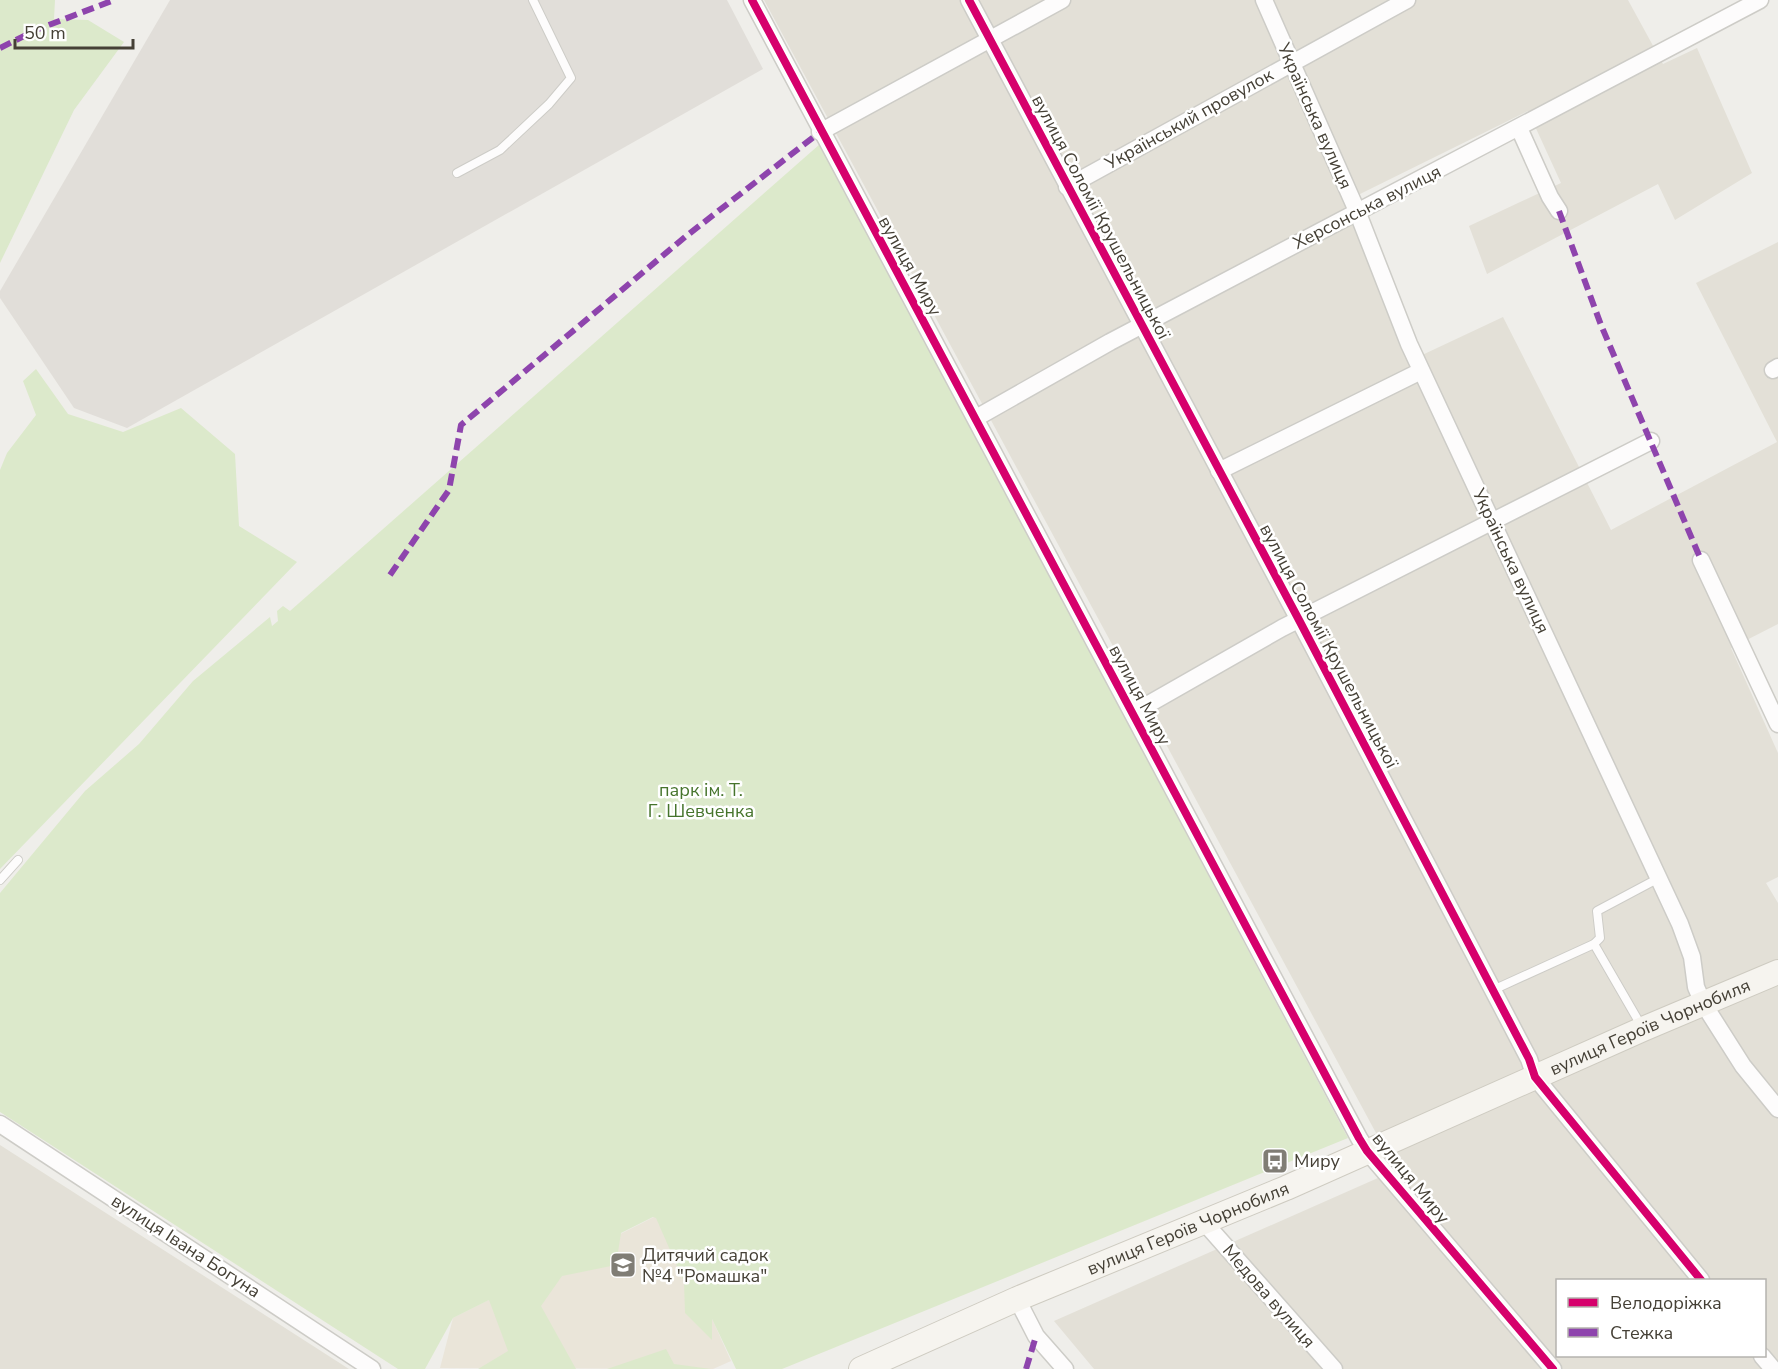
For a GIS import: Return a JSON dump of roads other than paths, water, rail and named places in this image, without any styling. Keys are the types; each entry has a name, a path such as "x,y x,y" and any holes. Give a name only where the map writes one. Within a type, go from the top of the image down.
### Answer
{"street":[{"name":"вулиця Миру","path":"752,0 820,132 976,418 1367,1151 1553,1369"},
{"name":"вулиця Соломії Крушельницької","path":"969,0 1299,620 1529,1059 1535,1077 1699,1279"},
{"path":"820,132 1062,0"},
{"name":"Українська вулиця","path":"1264,0 1357,211 1421,371 1680,924 1692,957 1696,987 1703,1003 1743,1066 1778,1109"},
{"name":"Український провулок","path":"1067,187 1407,0"},
{"name":"Херсонська вулиця","path":"976,418 1141,326 1760,0"},
{"path":"1519,128 1550,197 1559,211"},
{"path":"1219,471 1421,371"},
{"path":"1133,713 1299,620 1491,520 1651,441"},
{"path":"1701,561 1778,724"},
{"name":"вулиця Героїв Чорнобиля","path":"861,1369 1017,1299 1204,1222 1778,972"},
{"name":"вулиця Івана Богуна","path":"0,1124 372,1369"},
{"name":"Медова вулиця","path":"1204,1222 1334,1369"},
{"path":"1017,1299 1036,1336 1065,1369"},
{"path":"1763,1357 1773,1369"}],"lane":[{"path":"457,173 500,150 549,104 571,78 533,0"},
{"path":"0,880 18,860"},
{"path":"1492,990 1594,944 1600,938 1597,912 1659,878"},
{"path":"1594,944 1643,1029"}],"place":[{"name":"Миру","path":"1275,1161"},
{"name":"Дитячий садок №4 \"Ромашка\"","path":"623,1265"}],"park label":[{"name":"парк ім. Т. Г. Шевченка","path":"701,800"}]}
